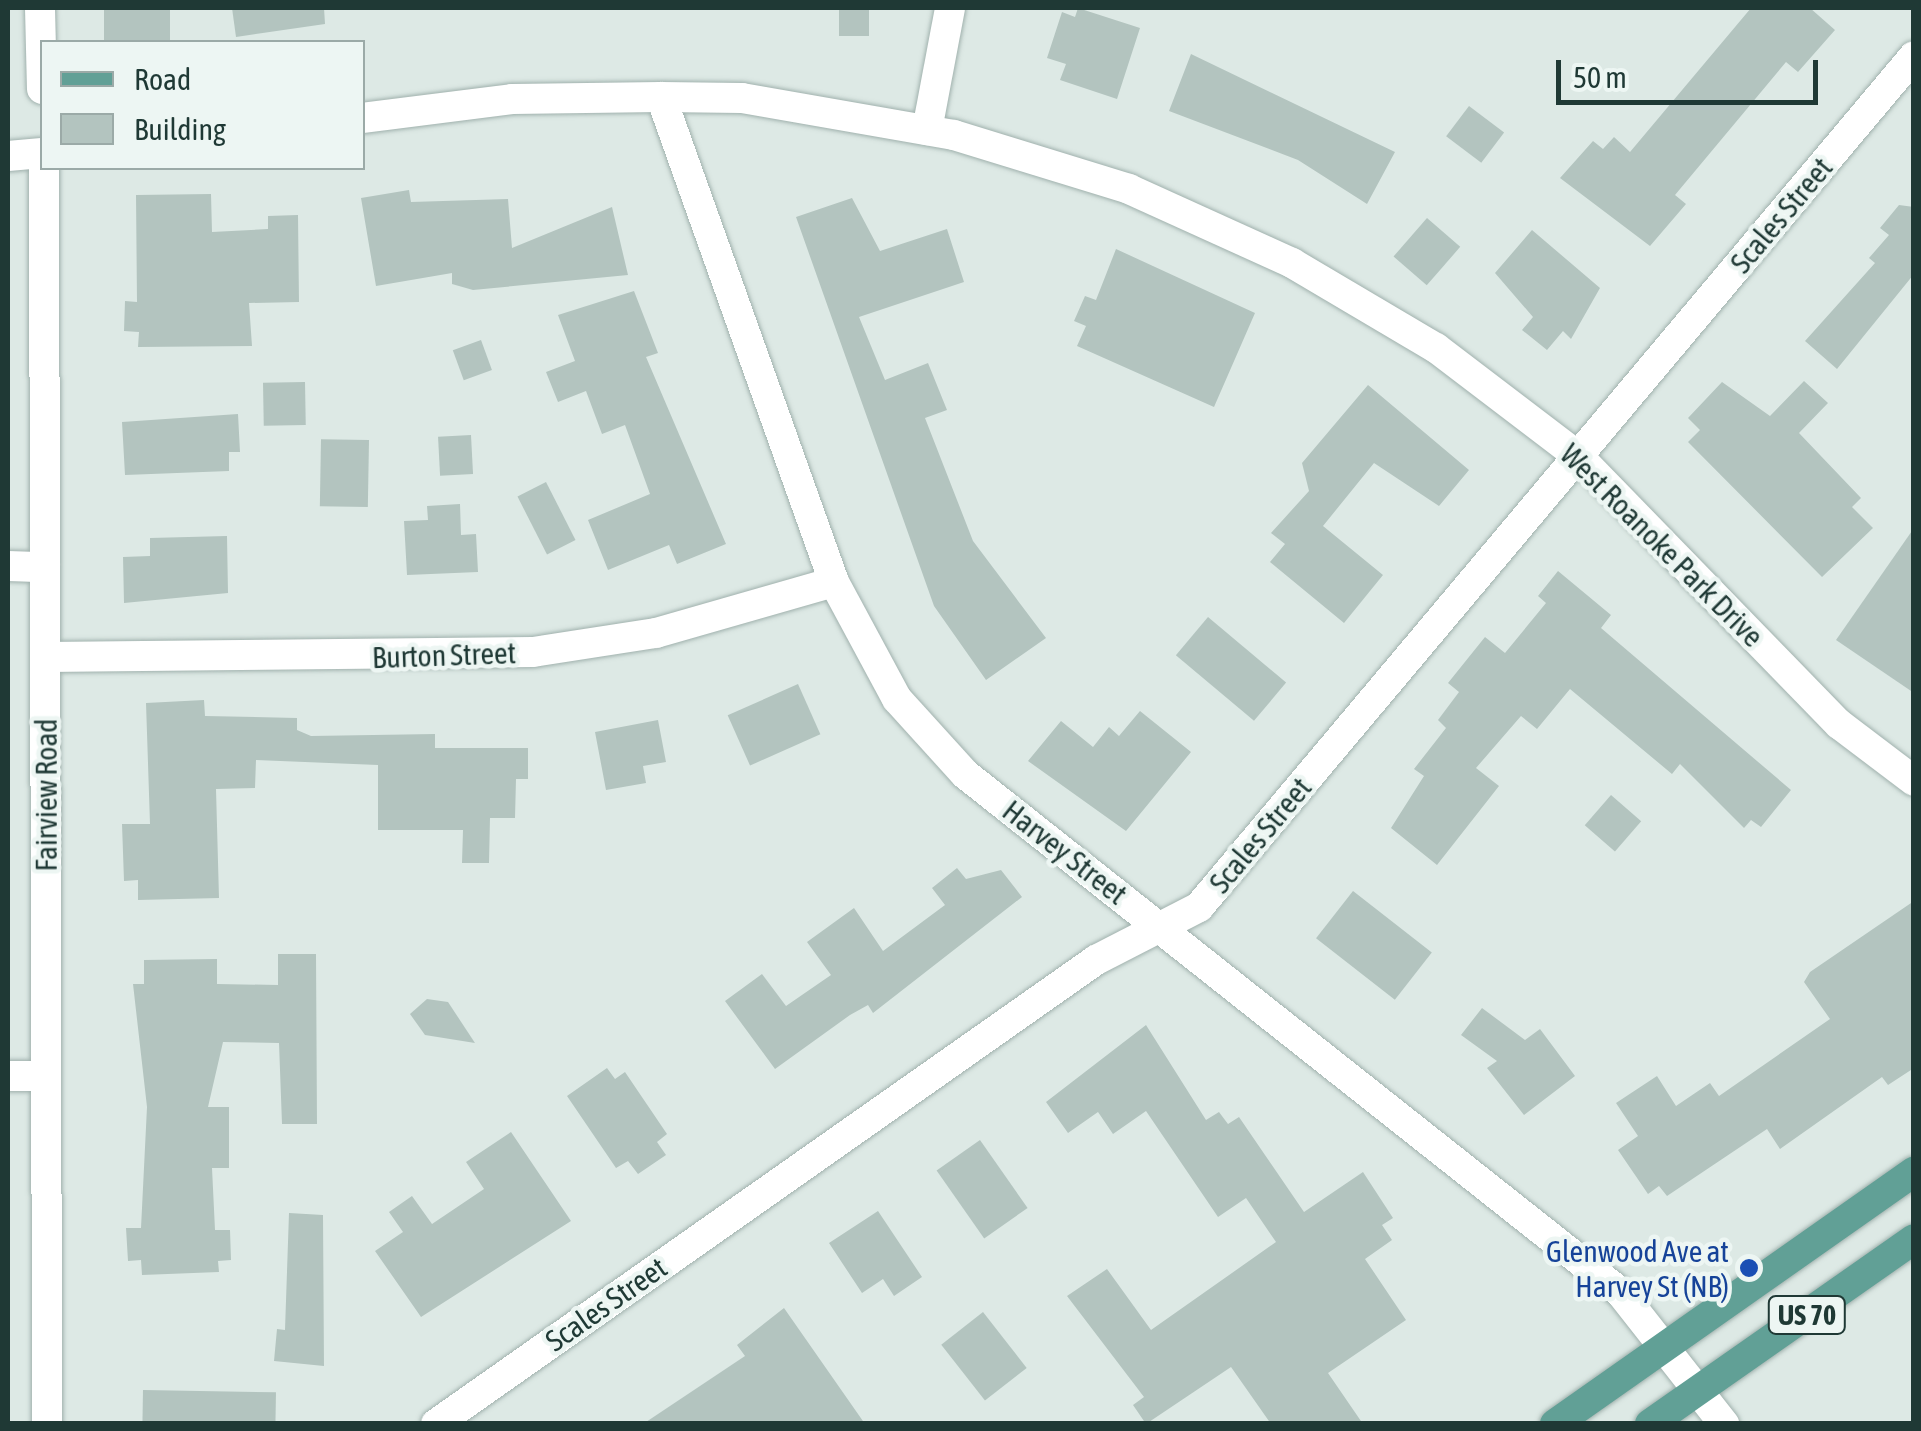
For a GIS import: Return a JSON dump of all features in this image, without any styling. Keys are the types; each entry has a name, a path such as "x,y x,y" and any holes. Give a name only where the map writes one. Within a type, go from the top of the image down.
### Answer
{"main road":[{"name":"US 70","path":"1554,1424 1914,1172"},
{"name":"US 70","path":"1650,1424 1914,1239"}],"street":[{"path":"40,8 41,40"},
{"path":"927,130 950,8"},
{"name":"Scales Street","path":"436,1424 1096,960 1163,931 1199,906 1914,56"},
{"name":"Harvey Street","path":"661,97 834,582 897,699 966,774 1622,1293 1668,1346 1724,1424"},
{"name":"West Roanoke Park Drive","path":"365,118 512,99 742,98 927,130 1129,189 1292,263 1436,348 1580,457 1839,724 1914,781"},
{"path":"8,156 40,153"},
{"name":"Fairview Road","path":"44,170 48,1424"},
{"path":"8,566 46,566"},
{"name":"Burton Street","path":"46,657 533,652 656,633 834,582"},
{"path":"8,1076 46,1076"}],"building":[{"path":"104,8 170,8 170,40 104,40"},
{"path":"232,8 324,8 325,24 236,37"},
{"path":"839,8 869,8 869,36 839,36"},
{"path":"1078,8 1140,28 1117,99 1060,80 1066,64 1047,58 1062,12 1075,17"},
{"path":"1751,8 1810,8 1835,30 1798,72 1786,62 1675,195 1686,204 1650,246 1560,178 1593,141 1603,149 1614,137 1630,152"},
{"path":"1191,54 1395,152 1367,204 1298,160 1169,111"},
{"path":"1469,106 1504,132 1481,163 1446,136"},
{"path":"409,190 411,202 508,199 512,248 612,207 628,275 473,290 452,284 452,273 376,286 361,198"},
{"path":"211,194 212,232 268,229 268,216 298,215 299,302 249,303 252,346 138,347 139,332 124,331 125,301 137,302 136,195"},
{"path":"852,198 880,251 947,229 964,282 859,317 885,380 928,363 947,410 925,418 973,541 1046,638 986,680 934,606 796,217"},
{"path":"1899,205 1914,207 1914,274 1837,369 1805,341 1875,263 1869,258 1889,235 1880,228"},
{"path":"1427,218 1460,247 1427,285 1394,256"},
{"path":"1532,230 1600,288 1571,339 1563,331 1547,350 1522,330 1533,317 1495,273"},
{"path":"1116,249 1255,313 1214,407 1077,346 1086,326 1074,321 1085,296 1096,300"},
{"path":"634,291 658,353 646,357 726,544 677,564 669,545 608,570 588,520 650,494 625,425 602,434 586,391 558,402 546,372 575,361 558,315"},
{"path":"481,340 492,370 464,380 453,350"},
{"path":"1804,381 1828,403 1799,433 1861,498 1852,507 1873,528 1822,577 1688,442 1700,430 1688,418 1722,382 1770,416"},
{"path":"305,382 306,425 264,426 263,383"},
{"path":"1368,385 1469,470 1439,506 1374,463 1323,526 1383,575 1344,623 1270,562 1285,544 1271,533 1309,491 1302,463"},
{"path":"238,414 240,452 229,452 229,471 125,475 122,422"},
{"path":"471,435 473,474 440,476 438,437"},
{"path":"321,439 369,440 368,507 320,506"},
{"path":"546,482 576,540 547,554 517,497"},
{"path":"460,504 461,535 476,534 478,572 407,575 404,521 428,520 427,506"},
{"path":"1914,528 1914,693 1836,640"},
{"path":"227,536 228,593 124,603 123,557 150,556 150,538"},
{"path":"1558,571 1611,615 1601,628 1791,790 1761,827 1751,820 1744,828 1680,764 1672,774 1570,689 1537,729 1521,716 1476,768 1499,786 1437,865 1391,828 1424,776 1414,769 1446,728 1438,720 1459,692 1448,683 1485,637 1505,653 1546,603 1538,596"},
{"path":"1208,617 1286,683 1254,721 1176,655"},
{"path":"798,684 820,734 750,766 728,715"},
{"path":"204,700 205,716 297,718 297,730 311,736 435,734 435,748 528,748 528,779 516,779 515,818 490,818 489,863 462,863 463,830 378,830 378,765 256,760 255,788 216,789 219,898 138,900 138,880 124,881 122,824 150,824 146,703"},
{"path":"1140,711 1191,752 1126,831 1028,761 1061,721 1093,747 1109,727 1119,736"},
{"path":"658,720 666,762 643,766 646,783 606,790 595,732"},
{"path":"1611,795 1641,821 1615,851 1585,825"},
{"path":"957,868 966,879 1001,870 1022,897 873,1013 868,1005 850,1015 775,1069 725,1001 762,974 786,1006 831,975 807,942 854,908 883,951 945,905 932,888"},
{"path":"1353,891 1432,953 1395,1000 1316,938"},
{"path":"1914,901 1914,1068 1888,1085 1882,1077 1780,1149 1767,1129 1667,1196 1659,1186 1648,1194 1618,1150 1638,1136 1616,1103 1657,1076 1676,1106 1710,1083 1719,1096 1830,1019 1804,982 1810,972"},
{"path":"278,954 316,954 317,1124 282,1124 279,1043 223,1042 208,1107 229,1107 229,1168 212,1168 215,1230 230,1230 231,1260 218,1261 219,1272 142,1275 141,1260 128,1261 126,1228 141,1228 147,1107 133,984 144,984 144,960 217,959 217,984 278,985"},
{"path":"427,999 448,1002 475,1043 425,1035 410,1014"},
{"path":"1482,1008 1525,1040 1540,1029 1575,1076 1524,1115 1487,1068 1497,1061 1461,1035"},
{"path":"1146,1025 1206,1120 1219,1112 1228,1124 1239,1117 1304,1212 1363,1172 1393,1218 1382,1225 1392,1240 1365,1259 1406,1320 1328,1373 1363,1424 1271,1424 1231,1367 1146,1424 1133,1405 1144,1397 1067,1296 1107,1269 1151,1330 1276,1242 1246,1198 1218,1217 1146,1111 1113,1134 1098,1112 1068,1133 1046,1102"},
{"path":"607,1068 615,1079 625,1072 667,1134 657,1142 666,1155 638,1174 628,1161 616,1168 567,1096"},
{"path":"511,1132 571,1221 421,1317 375,1251 403,1232 389,1212 412,1196 432,1224 484,1189 466,1162"},
{"path":"980,1140 1028,1208 984,1238 937,1170"},
{"path":"878,1211 922,1277 894,1296 883,1279 862,1293 829,1243"},
{"path":"289,1213 323,1215 324,1366 274,1361 277,1329 285,1330"},
{"path":"784,1308 865,1424 643,1424 745,1356 737,1345"},
{"path":"983,1312 1027,1368 985,1401 941,1345"},
{"path":"143,1390 276,1392 275,1424 142,1424"}],"place":[{"name":"Glenwood Ave at Harvey St (NB)","path":"1749,1268"}]}
